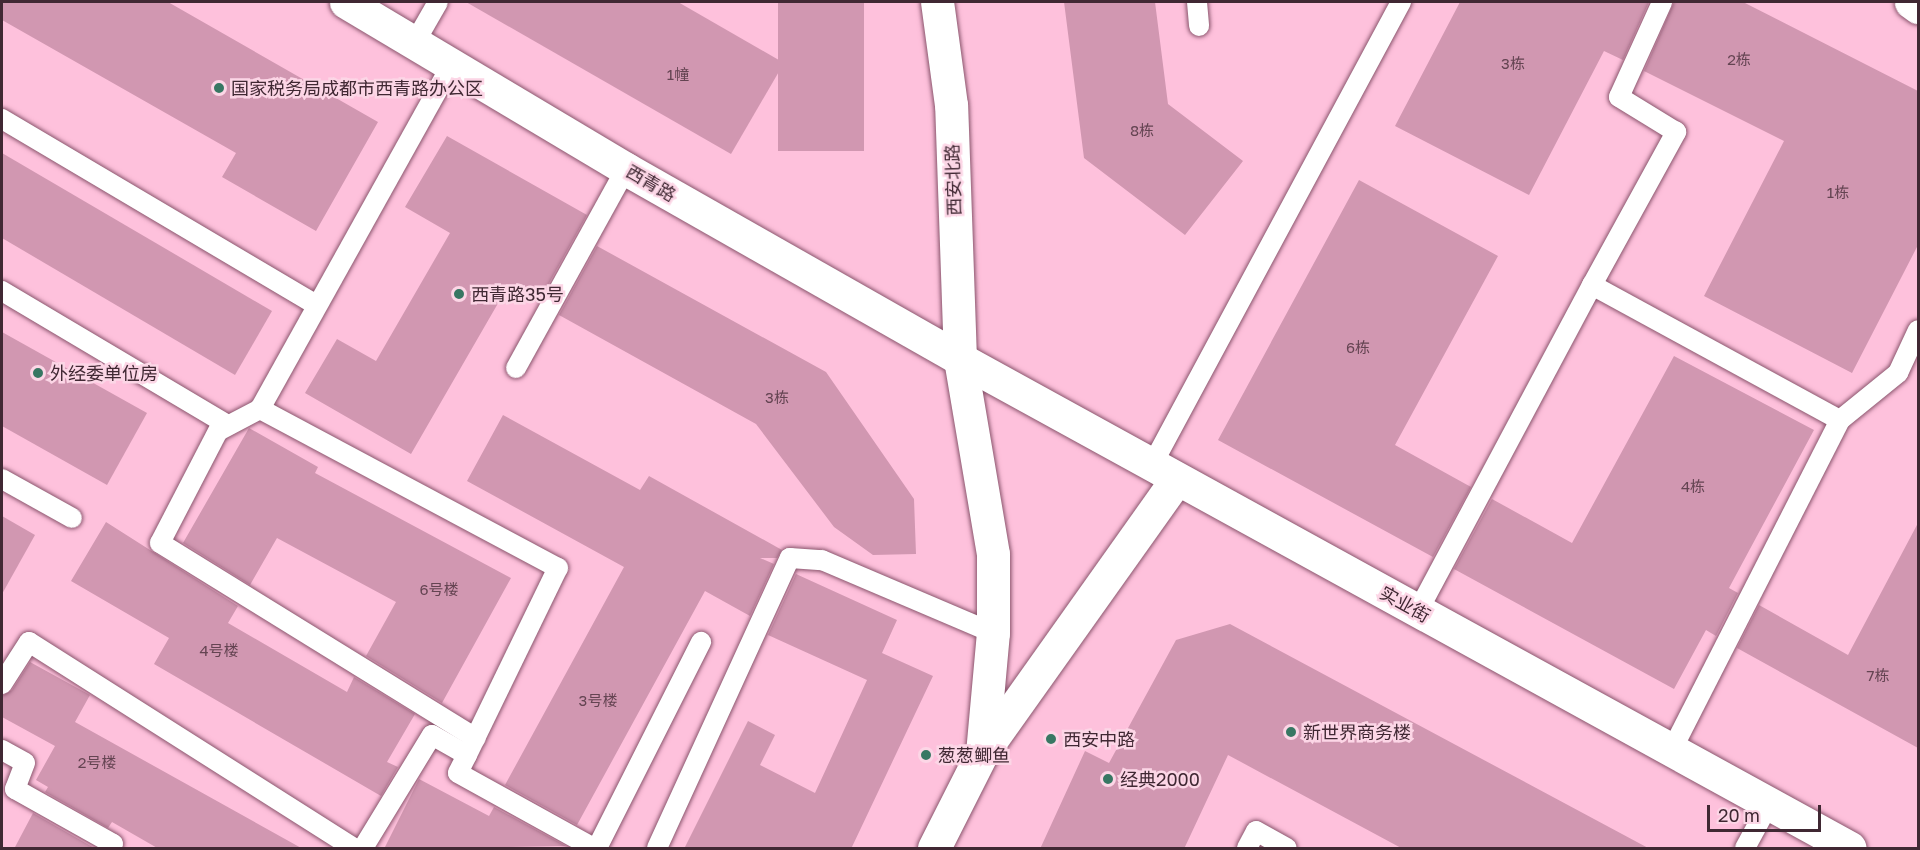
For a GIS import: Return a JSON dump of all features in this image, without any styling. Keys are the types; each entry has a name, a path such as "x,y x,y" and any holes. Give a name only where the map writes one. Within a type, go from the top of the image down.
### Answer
{"street":[{"name":"西青路","path":"346,2 626,169 960,359"},
{"name":"西安北路","path":"937,2 951,105 960,359"},
{"path":"1911,2 1918,7"},
{"name":"实业街","path":"960,359 1850,849"},
{"path":"960,359 993,554 993,633 982,753"},
{"path":"934,849 982,753 1165,472"}],"lane":[{"path":"415,42 438,2"},
{"path":"1197,2 1199,26"},
{"path":"1165,472 1401,2"},
{"path":"1418,611 1676,132 1618,97 1662,2"},
{"path":"452,64 260,409 218,431 160,543 471,747"},
{"path":"2,119 317,305"},
{"path":"516,368 626,169"},
{"path":"1592,285 1840,420"},
{"path":"2,291 228,425"},
{"path":"1672,750 1840,420 1898,373 1918,330"},
{"path":"260,409 558,568 458,774 596,849 701,642"},
{"path":"2,478 72,518"},
{"path":"657,849 790,558 822,560 993,633"},
{"path":"2,684 29,642 354,849"},
{"path":"363,849 432,735 471,747"},
{"path":"2,750 25,764 15,789 113,844 110,849"},
{"path":"1745,849 1769,804"},
{"path":"1247,849 1256,831 1287,849"}],"building":[{"name":"国家税务局成都市西青路办公区","path":"2,2 168,2 378,122 316,231 222,177 236,153 2,20"},
{"path":"466,2 678,2 784,63 731,154"},
{"path":"778,2 864,2 864,151 778,151"},
{"path":"1064,2 1155,2 1168,104 1243,161 1185,235 1084,158"},
{"path":"1460,2 1649,2 1623,60 1604,51 1529,195 1395,126"},
{"path":"1674,2 1743,2 1918,91 1918,245 1852,373 1704,296 1784,141 1644,71"},
{"name":"西青路35号","path":"447,136 587,215 538,303 508,286 411,454 305,393 337,339 376,361 450,233 405,207"},
{"path":"2,153 272,311 235,375 2,238"},
{"path":"1359,180 1498,256 1395,445 1471,487 1433,557 1218,440"},
{"path":"597,246 826,372 914,499 916,554 873,555 834,527 756,424 559,315"},
{"name":"外经委单位房","path":"2,332 147,413 107,485 2,426"},
{"path":"1674,356 1814,430 1729,588 1738,593 1716,636 1706,630 1674,689 1454,569 1492,499 1572,543"},
{"path":"503,415 640,490 649,476 782,550 777,558 760,558 774,564 750,616 705,591 577,825 505,785 624,567 467,481"},
{"path":"249,428 318,467 315,473 511,578 442,703 366,656 396,602 277,538 250,585 183,543"},
{"path":"2,516 35,535 2,594"},
{"path":"106,522 238,606 228,623 347,692 354,677 415,714 387,762 398,767 381,796 154,664 169,638 71,581"},
{"path":"1918,523 1918,748 1737,648 1759,605 1848,655"},
{"path":"796,574 897,620 882,653 933,676 851,849 684,849 748,721 775,735 760,765 815,793 867,680 768,635"},
{"name":"新世界商务楼","path":"1230,624 1650,849 1403,849 1228,755 1184,849 1040,849 1085,751 1109,763 1176,640"},
{"path":"30,662 90,695 75,722 303,849 159,849 112,822 108,828 45,792 48,787 36,780 55,746 2,717 2,696 12,690"},
{"path":"419,779 489,816 494,807 566,846 384,849"},
{"path":"33,813 96,849 14,849"}],"place":[{"name":"国家税务局成都市西青路办公区","path":"219,88"},
{"name":"西青路35号","path":"459,294"},
{"name":"外经委单位房","path":"38,373"},
{"name":"新世界商务楼","path":"1291,732"},
{"name":"西安中路","path":"1051,739"},
{"name":"葱葱鲫鱼","path":"926,755"},
{"name":"经典2000","path":"1108,779"}]}
